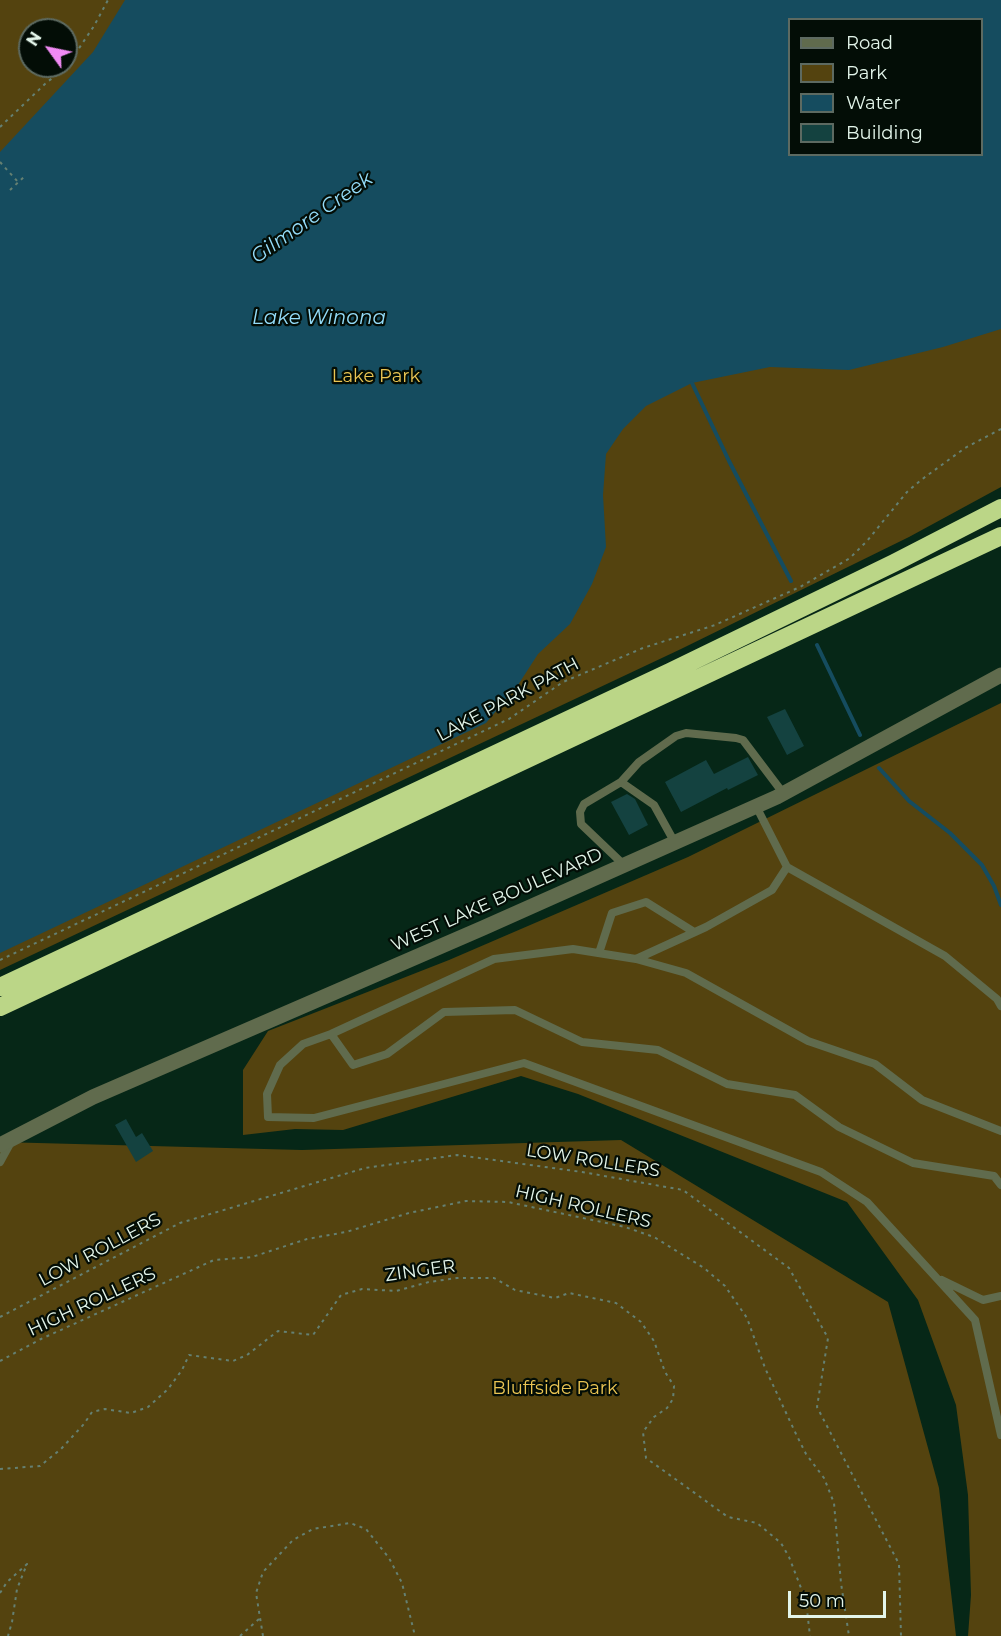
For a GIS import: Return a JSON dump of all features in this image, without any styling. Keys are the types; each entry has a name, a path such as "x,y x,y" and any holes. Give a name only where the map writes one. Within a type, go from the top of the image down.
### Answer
{"highway":[{"path":"0,987 670,672 1001,508"},
{"path":"0,1007 1001,536"}],"street":[{"name":"WEST LAKE BOULEVARD","path":"6,1141 93,1097 756,806 1001,675"}],"lane":[{"path":"624,865 581,824 580,812 584,804 621,782 639,762 676,736 686,733 743,740 783,793"},
{"path":"621,782 654,805 675,843"},
{"path":"756,806 787,867 945,956 996,999 1001,1006"},
{"path":"636,959 694,932 772,890 787,867"},
{"path":"599,953 612,913 646,902 694,932"},
{"path":"1001,1131 922,1100 875,1064 808,1041 686,973 636,959 573,949 494,959 331,1034 303,1044 280,1065 267,1094 268,1117 314,1118 524,1064 821,1172 867,1202 975,1320 1001,1435"},
{"path":"331,1034 353,1065 387,1054 444,1012 515,1010 582,1042 658,1050 727,1084 795,1095 839,1127 913,1163 994,1176 1001,1185"},
{"path":"0,1162 6,1141"},
{"path":"935,1276 983,1300 1001,1296"}],"path":[{"path":"0,127 47,82 65,69 94,26 108,0"},
{"path":"0,162 18,182"},
{"path":"9,190 26,175"},
{"name":"LAKE PARK PATH","path":"0,960 508,719 563,682 643,648 715,625 800,587 850,558 907,492 921,480 965,448 1001,429"},
{"name":"LOW ROLLERS","path":"0,1317 180,1223 365,1168 457,1155 582,1172 683,1190 789,1268 828,1338 817,1407 899,1564 901,1636"},
{"name":"HIGH ROLLERS","path":"0,1361 41,1339 214,1260 252,1257 307,1239 346,1232 409,1213 466,1201 508,1202 625,1227 654,1237 704,1269 725,1286 747,1318 765,1368 796,1434 806,1454 824,1478 834,1503 841,1583 849,1636"},
{"name":"ZINGER","path":"0,1469 40,1466 61,1449 92,1412 105,1409 131,1413 148,1407 168,1389 182,1370 189,1355 233,1361 247,1355 278,1331 313,1335 341,1295 362,1289 396,1291 429,1282 457,1278 494,1278 515,1290 555,1298 569,1293 616,1303 641,1322 654,1341 665,1372 674,1386 673,1398 667,1408 654,1417 643,1432 646,1458 728,1517 757,1523 781,1543 789,1557 806,1601 810,1636"},
{"path":"264,1636 256,1593 263,1572 293,1540 313,1529 350,1523 366,1530 389,1558 402,1583 415,1636"},
{"path":"0,1593 7,1582 27,1564 16,1588 8,1636"},
{"path":"240,1636 260,1618"}],"green space":[{"name":"Lake Winona","path":"0,0 1001,0 1001,487 909,537 681,649 0,970"},
{"path":"1001,703 1001,1636 968,1636 971,1595 968,1495 956,1405 918,1300 847,1202 578,1094 521,1076 343,1130 295,1129 243,1135 243,1070 268,1031 449,960 688,857"},
{"name":"Bluffside Park","path":"621,1140 888,1302 939,1488 956,1636 0,1636 0,1142 302,1150"}],"water":[{"name":"Lake Winona","path":"125,0 1001,0 1001,329 943,347 849,370 770,367 692,383 646,406 623,429 606,454 603,495 606,547 592,584 570,624 538,654 518,685 486,723 0,953 0,152 69,78 78,78 78,68 93,52"}],"building":[{"path":"785,709 804,746 787,755 767,717"},
{"path":"748,757 758,775 681,812 665,782 706,760 714,774"},
{"path":"627,794 635,799 648,825 629,835 611,802"},
{"path":"126,1119 136,1137 142,1133 153,1151 136,1162 115,1125"}],"waterway":[{"path":"692,383 791,581"},
{"path":"817,645 860,735"},
{"path":"879,768 909,801 950,833 982,865 994,886 1001,905"}],"water label":[{"name":"Gilmore Creek","path":"312,218"}],"park label":[{"name":"Lake Park","path":"376,377"}]}
